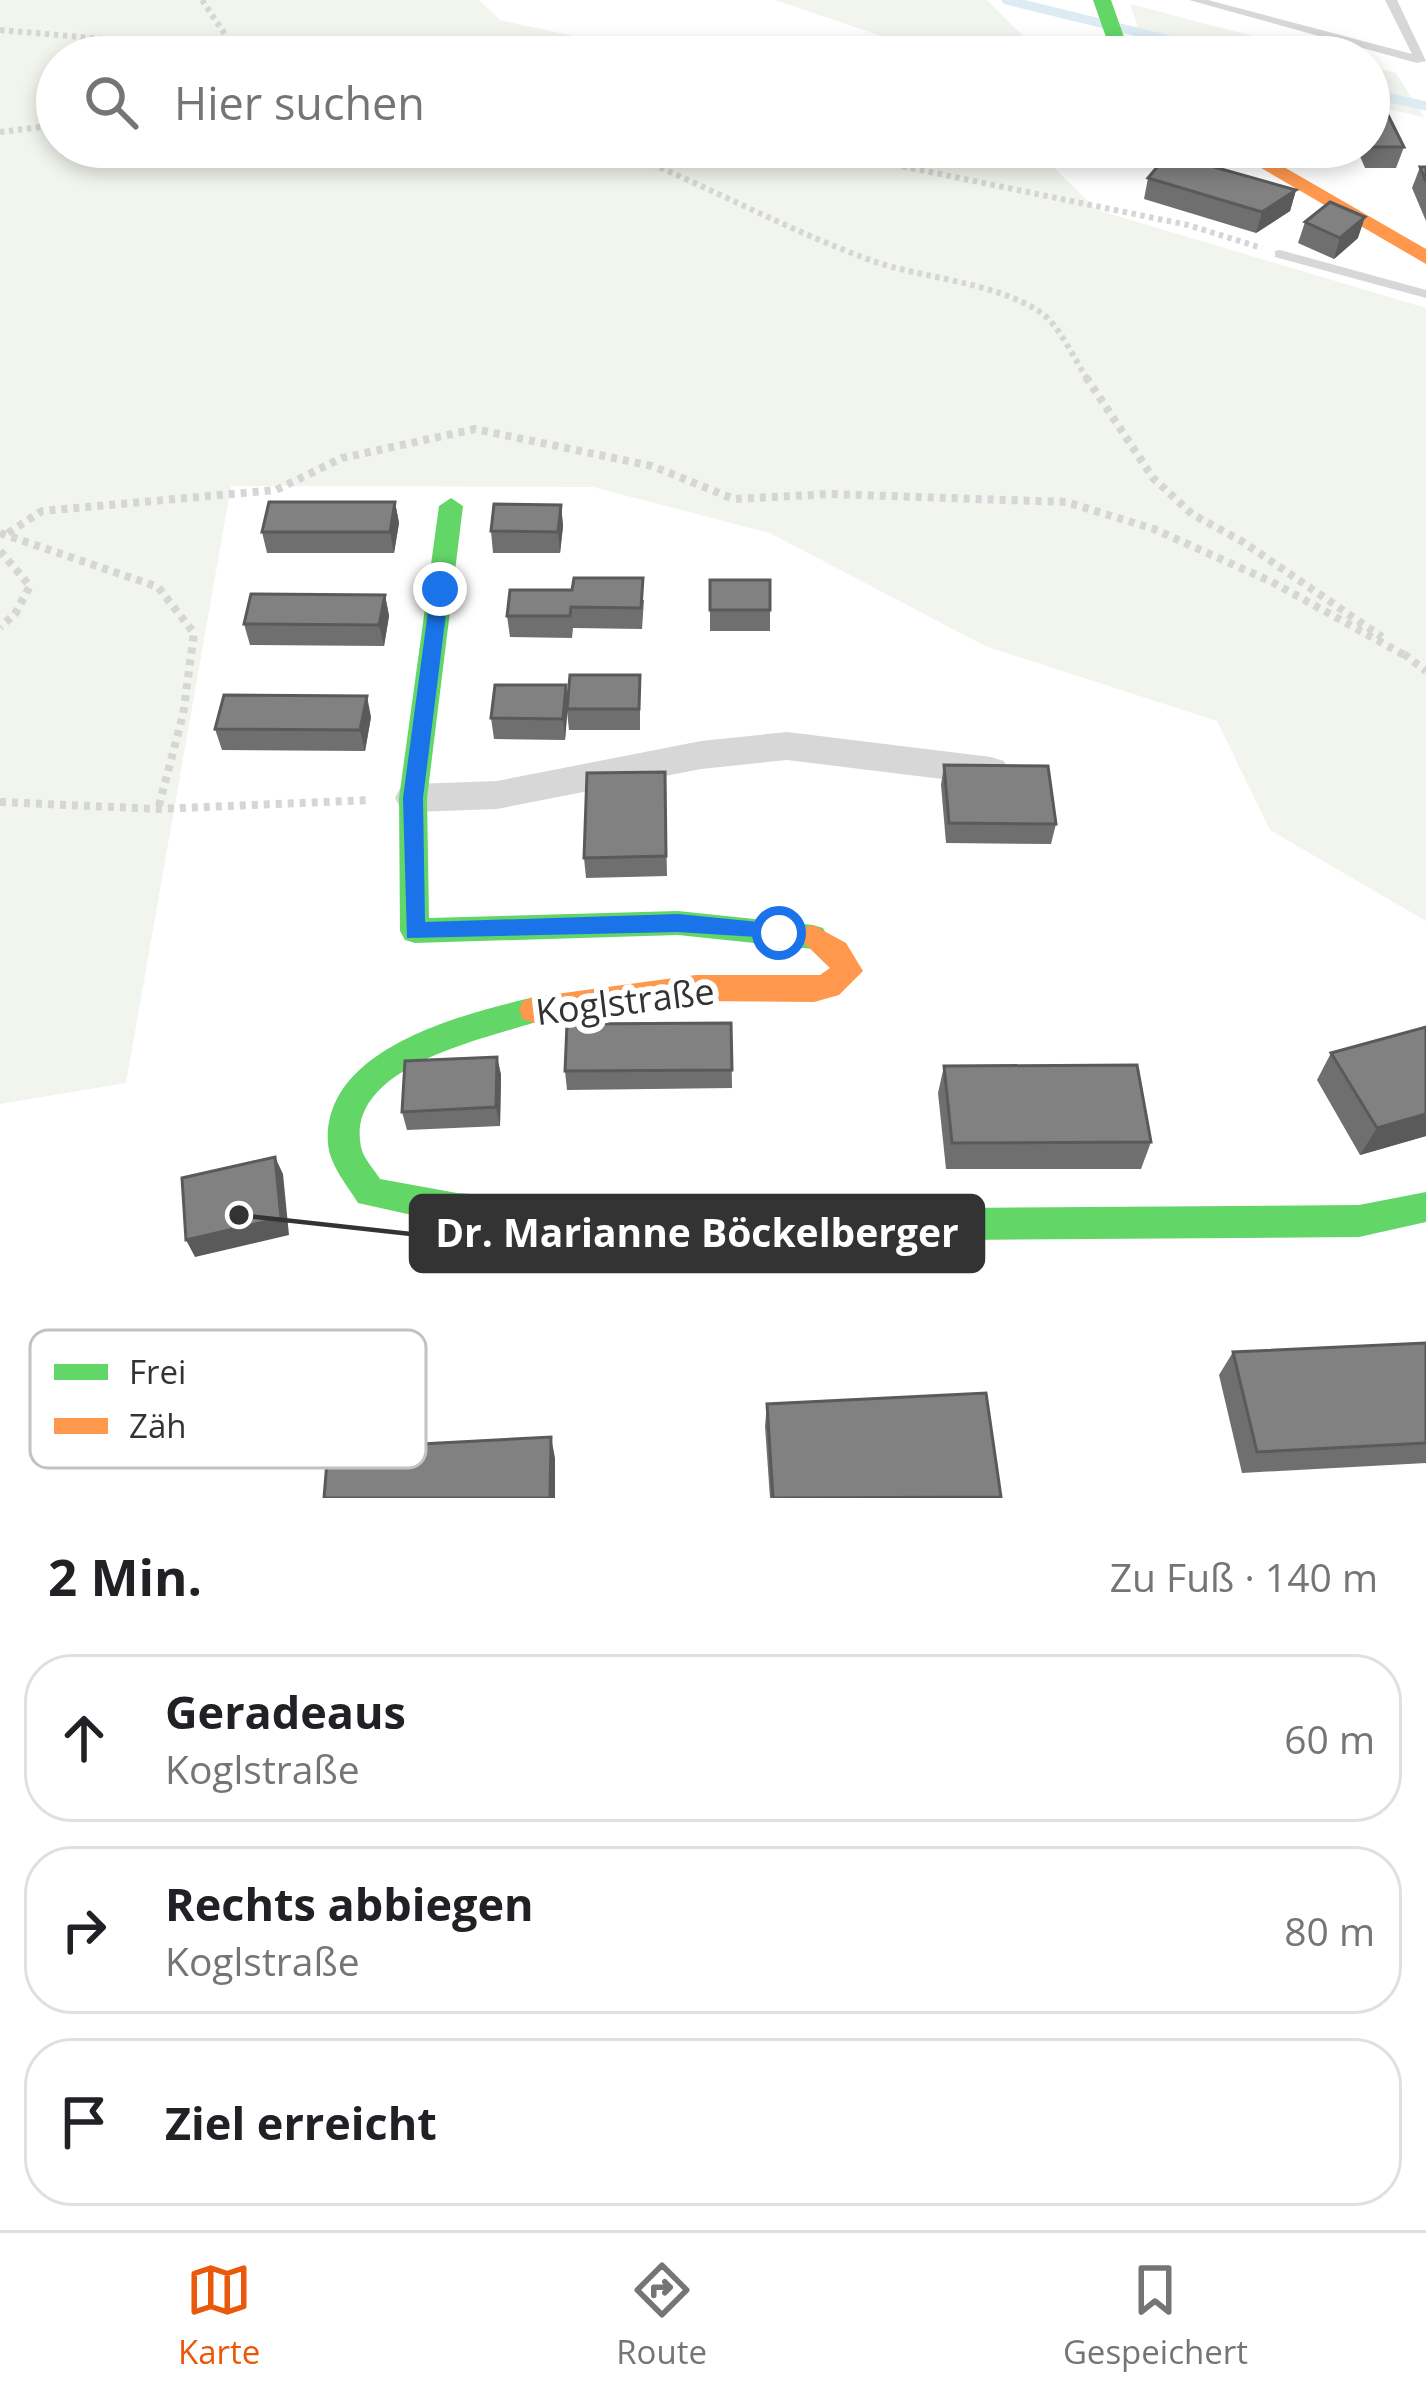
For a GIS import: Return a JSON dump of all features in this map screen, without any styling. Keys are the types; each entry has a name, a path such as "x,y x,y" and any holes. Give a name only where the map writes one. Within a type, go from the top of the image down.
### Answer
{"street":[{"path":"1102,0 1114,36"},
{"path":"1271,168 1426,258"},
{"name":"Koglstraße","path":"452,506 413,798 415,932 678,923 810,935 836,952 848,971 826,987 696,988 551,1004 424,1042 380,1067 350,1107 344,1144 370,1192 438,1210 524,1216 911,1225 1360,1221 1426,1207"},
{"path":"413,798 496,795 701,755 787,746 996,772"}],"lane":[{"path":"1195,0 1332,36"},
{"path":"1391,0 1424,60"},
{"path":"1390,51 1424,60"},
{"path":"1280,254 1426,294"}],"path":[{"path":"202,0 226,36"},
{"path":"0,30 69,36"},
{"path":"0,132 36,128"},
{"path":"664,168 871,260 941,280 960,280 1043,313 1153,478 1192,514 1244,542 1426,671"},
{"path":"912,168 1168,220 1280,254"},
{"path":"4,533 42,511 276,490 342,458 475,429 652,466 734,499 922,495 1066,502 1154,529 1213,555 1406,656"},
{"path":"4,533 158,587 194,633 183,715 158,809"},
{"path":"0,551 30,586 15,614 0,627"},
{"path":"0,802 158,809 413,798"}],"shaded area":[{"path":"0,0 479,0 500,20 573,36 36,36 36,168 1054,168 1097,210 1426,308 1426,921 1270,830 1217,721 985,646 770,533 593,487 231,486 126,1083 0,1104"},
{"path":"775,0 987,0 1023,36 882,36"},
{"path":"1130,4 1253,36 1141,36"},
{"path":"1390,71 1396,73 1424,117 1390,110"}],"building":[{"path":"1390,119 1404,147 1390,147"},
{"path":"1156,168 1218,168 1296,190 1262,212 1148,178"},
{"path":"1330,202 1365,217 1340,238 1305,222"},
{"path":"269,502 395,502 390,532 262,532"},
{"path":"494,504 561,505 558,532 491,531"},
{"path":"574,578 643,578 641,608 571,607 570,616 507,616 510,590 572,590"},
{"path":"710,580 770,580 770,610 710,610"},
{"path":"251,594 385,595 379,625 244,624"},
{"path":"570,675 640,675 639,709 567,709"},
{"path":"495,685 566,685 563,719 491,718"},
{"path":"224,695 367,696 360,730 215,729"},
{"path":"944,765 1048,766 1056,824 949,823"},
{"path":"665,772 666,856 584,858 587,773"},
{"path":"731,1023 732,1070 565,1071 567,1024"},
{"path":"1426,1027 1426,1114 1377,1128 1331,1053"},
{"path":"497,1057 496,1107 402,1112 405,1061"},
{"path":"1137,1065 1151,1142 952,1143 944,1066"},
{"path":"275,1157 281,1218 186,1240 182,1178"},
{"path":"1426,1343 1426,1443 1257,1452 1233,1352"},
{"path":"986,1393 1001,1497 773,1498 767,1404"},
{"path":"551,1437 550,1498 324,1498 326,1468 426,1468 426,1444"}],"waterway":[{"path":"1006,0 1153,36"},
{"path":"1390,98 1426,106"}],"traffic: fast":[{"path":"1102,0 1115,36"},
{"path":"451,506 413,798 415,931 678,923 813,937"},
{"path":"534,1010 476,1025 413,1050 362,1088 348,1113 344,1143 370,1192 457,1209 589,1218 961,1224 1359,1221 1426,1207"}],"traffic: slow":[{"path":"1271,168 1426,258"},
{"path":"534,1010 696,988 828,986 848,971 836,952 813,937"}],"place":[{"name":"Dr. Marianne Böckelberger","path":"239,1215"}],"route":[{"path":"440,589 413,798 415,932 678,923 779,933"}]}
